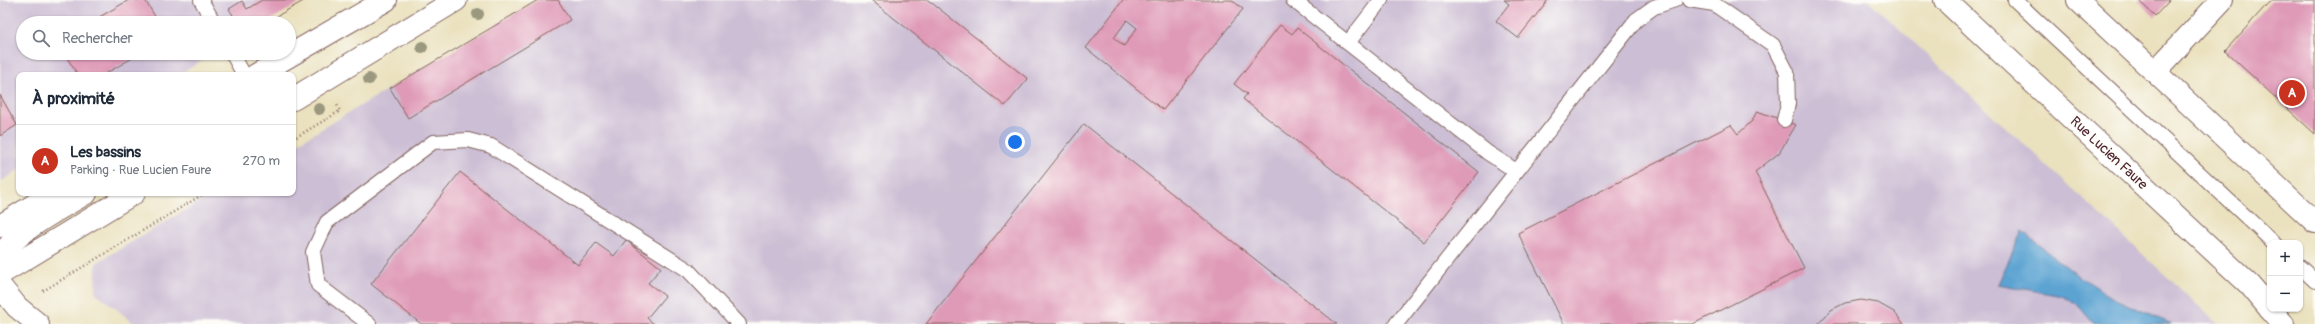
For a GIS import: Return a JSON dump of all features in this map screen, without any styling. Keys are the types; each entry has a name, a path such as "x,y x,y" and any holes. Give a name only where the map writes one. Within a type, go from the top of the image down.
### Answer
{"main road":[{"path":"296,52 386,0"},
{"path":"296,97 456,0"},
{"name":"Rue Lucien Faure","path":"1945,0 2250,285 2278,316"},
{"path":"2078,0 2315,222"},
{"path":"2155,72 2222,0"},
{"path":"296,54 303,48"},
{"path":"261,72 282,60"},
{"path":"273,72 288,60"},
{"path":"0,226 49,196"},
{"path":"0,260 2,253 15,237 81,196"},
{"path":"0,274 129,196"},
{"path":"0,286 17,307 38,324"}],"lane":[{"path":"201,0 210,16"},
{"path":"1293,0 1488,153 1516,171"},
{"path":"1348,43 1381,0"},
{"path":"1396,324 1636,20 1654,7 1675,0"},
{"path":"1689,0 1714,4 1773,45 1786,72 1788,104 1784,120"},
{"path":"2015,0 2271,240"},
{"path":"236,60 242,72"},
{"path":"369,324 318,285 313,252 327,222 432,142 468,140 491,146 688,270 739,324"},
{"path":"2303,270 2315,281"}],"path":[{"path":"17,307 200,196"}],"shaded area":[{"path":"0,0 304,0 277,16 16,16 16,60 203,60 183,72 16,72 16,172 0,182"},
{"path":"538,0 1868,0 2218,324 135,324 95,292 96,263 209,196 296,196 296,144"}],"water":[{"path":"2022,231 2078,276 2113,298 2171,324 2094,324 2076,303 2062,296 1998,284"}],"building":[{"path":"129,0 145,0 155,16 101,16"},
{"path":"262,0 305,0 277,16 234,16 229,9 242,1 247,9"},
{"path":"538,0 558,0 570,20 408,118 390,88"},
{"path":"871,0 928,0 1028,79 1005,106"},
{"path":"1123,0 1232,0 1243,9 1163,110 1086,48","holes":["1127,20 1137,28 1124,46 1114,38"]},
{"path":"1504,0 1548,0 1518,38 1496,21 1509,4"},
{"path":"2138,0 2170,0 2155,16"},
{"path":"2271,0 2315,0 2315,134 2225,51"},
{"path":"1280,25 1292,34 1297,28 1479,172 1424,242 1243,99 1247,94 1234,84"},
{"path":"68,60 129,60 108,72 76,72"},
{"path":"0,95 16,126 0,136"},
{"path":"1757,111 1796,125 1779,153 1755,172 1804,268 1693,324 1564,324 1518,233 1731,125 1738,134 1752,121"},
{"path":"1084,124 1337,324 926,324"},
{"path":"460,172 578,265 596,243 614,256 626,240 661,268 648,283 665,296 647,318 654,324 421,324 371,284"},
{"path":"1861,300 1878,303 1894,312 1904,324 1818,324 1831,310 1845,303"}],"place":[{"name":"Les bassins","path":"2292,93"}]}
